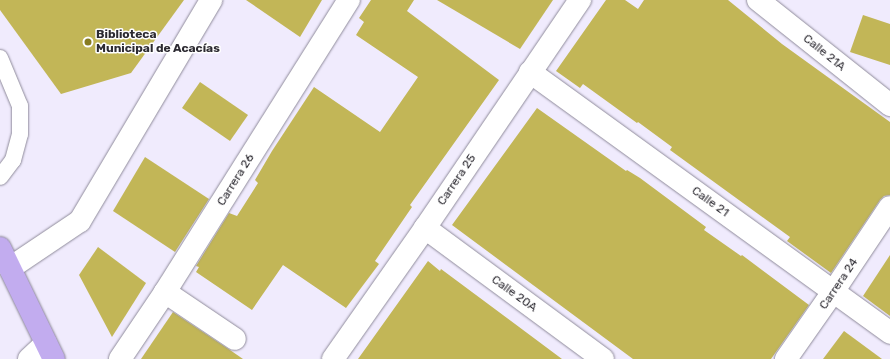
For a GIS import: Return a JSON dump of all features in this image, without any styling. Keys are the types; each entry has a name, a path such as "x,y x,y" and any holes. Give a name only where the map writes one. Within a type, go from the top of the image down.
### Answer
{"main road":[{"path":"0,248 50,351"}],"street":[{"path":"10,268 80,221 211,0"},
{"name":"Carrera 26","path":"120,359 165,292 349,0"},
{"name":"Carrera 25","path":"333,359 580,0"},
{"name":"Calle 21A","path":"758,0 890,105"},
{"name":"Calle 21","path":"530,72 890,333"},
{"name":"Carrera 24","path":"786,359 890,207"},
{"name":"Calle 20A","path":"424,228 603,359"},
{"path":"165,292 235,339"},
{"path":"29,359 50,351"}],"lane":[{"path":"0,58 20,106 20,134 13,160 0,177"}],"building":[{"name":"Biblioteca Municipal de Acacías","path":"0,0 184,0 131,73 61,94 0,10"},
{"path":"246,0 322,0 300,37"},
{"path":"371,0 414,0 407,11 499,80 410,205 412,207 375,261 379,264 346,308 283,265 252,310 196,272 199,267 196,266 229,213 237,216 258,183 255,180 272,151 314,87 380,132 418,77 356,35 364,22 359,18"},
{"path":"437,0 553,0 520,49"},
{"path":"606,0 625,0 638,9 644,0 728,0 782,44 890,122 890,195 884,196 880,200 831,273 787,241 790,237 670,150 672,147 638,122 637,123 583,84 580,88 556,71"},
{"path":"863,15 890,24 890,65 850,52"},
{"path":"200,82 248,115 230,141 182,108"},
{"path":"537,108 626,171 627,170 640,178 706,227 704,230 741,256 742,255 809,305 771,359 633,359 452,225"},
{"path":"145,157 209,199 175,252 113,211"},
{"path":"98,247 146,283 112,337 79,275"},
{"path":"890,255 890,316 863,296"},
{"path":"428,261 440,271 441,269 562,359 358,359"},
{"path":"173,312 230,350 243,359 141,359"},
{"path":"844,331 882,359 823,359"}],"place":[{"name":"Biblioteca Municipal de Acacías","path":"88,42"}]}
